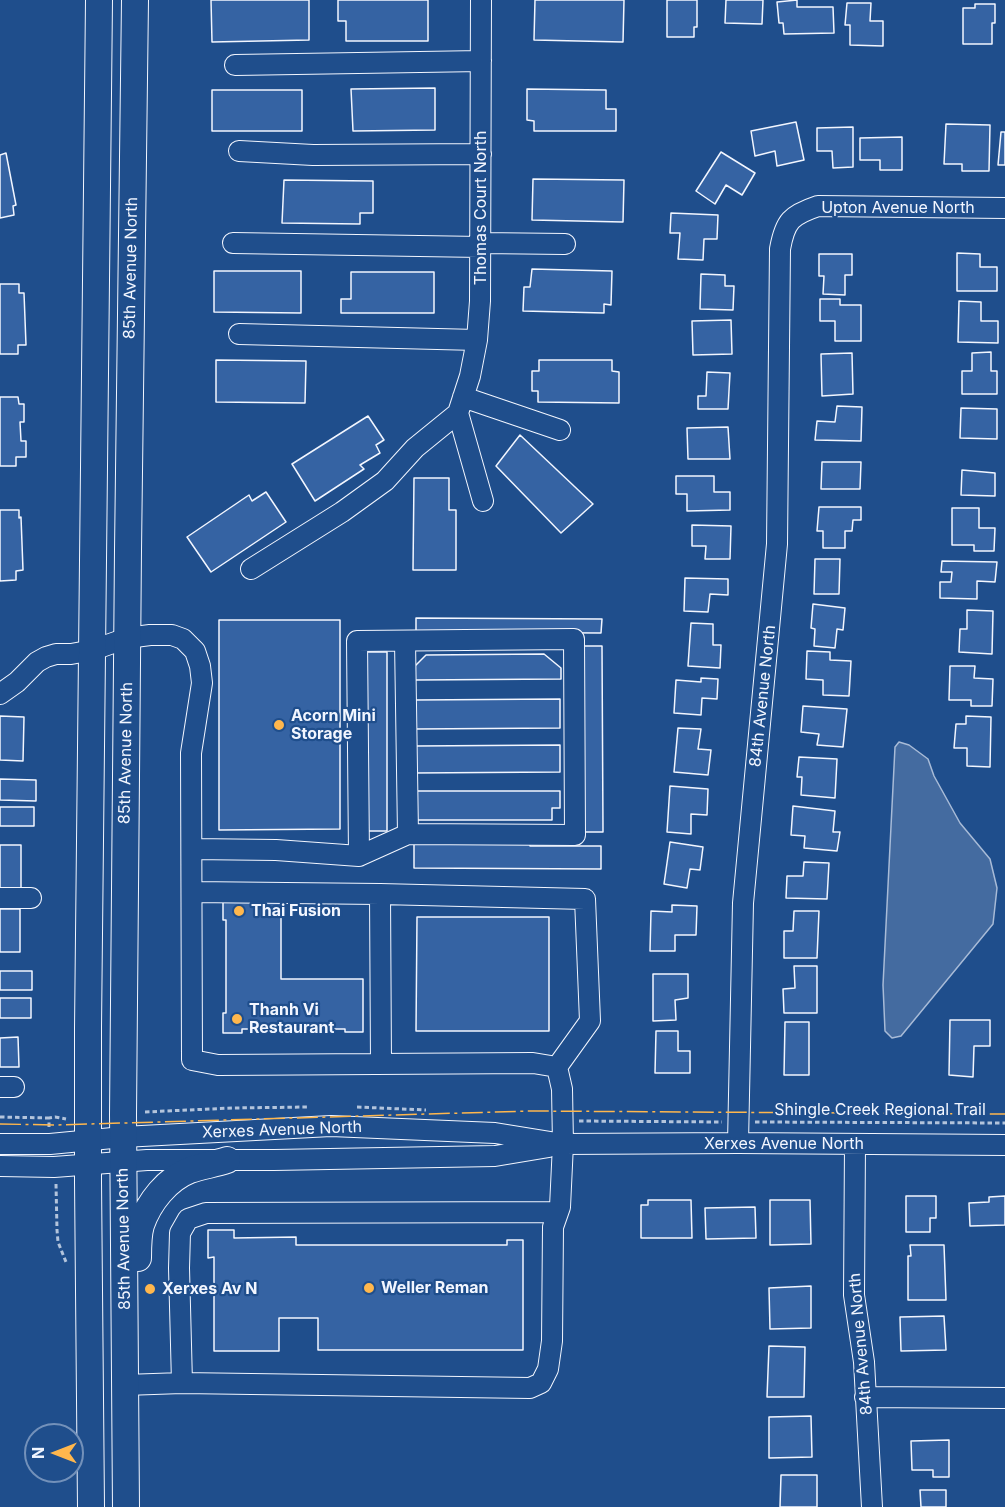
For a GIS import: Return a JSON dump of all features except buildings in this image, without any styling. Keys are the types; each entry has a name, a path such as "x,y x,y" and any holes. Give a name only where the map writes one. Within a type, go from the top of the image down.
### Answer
{"main road":[{"name":"85th Avenue North","path":"91,1507 88,1152 99,0"},
{"name":"85th Avenue North","path":"126,1507 123,1149 135,0"},
{"path":"125,1385 139,1333 138,1242 141,1225 151,1204 172,1180 189,1170 227,1160"}],"street":[{"name":"Thomas Court North","path":"461,405 470,376 477,340 480,302 482,0"},
{"path":"235,65 481,61"},
{"path":"239,151 313,155 481,154"},
{"name":"Upton Avenue North","path":"780,249 783,233 791,219 803,211 818,206 1005,208"},
{"path":"233,243 565,244"},
{"name":"84th Avenue North","path":"738,1143 743,903 777,544 780,249"},
{"path":"239,334 477,340"},
{"path":"461,405 560,430"},
{"path":"461,405 483,501"},
{"path":"251,569 342,512 386,481 415,448 461,405"},
{"path":"0,694 46,657 93,650 127,638 172,635 183,639 195,651 202,684 191,753 192,1060 218,1065 533,1063 557,1066"},
{"path":"192,849 276,850 359,856 408,834 575,835 574,639 357,641 359,856"},
{"path":"405,641 408,834"},
{"path":"125,1385 182,1383 530,1388 541,1383 548,1369 552,1341 553,1227 560,1207 563,1144 562,1089 557,1066 590,1021 585,899 192,892"},
{"path":"380,894 381,1064"},
{"path":"0,898 32,898"},
{"name":"Xerxes Avenue North","path":"0,1144 50,1144 88,1152 331,1126 495,1133 563,1144 1005,1145"},
{"name":"Xerxes Avenue North","path":"123,1149 227,1160 495,1156 563,1144"},
{"name":"84th Avenue North","path":"855,1144 854,1295 864,1362 872,1507"},
{"name":"Xerxes Avenue North","path":"0,1166 54,1167 88,1152"},
{"path":"182,1383 180,1233 188,1220 206,1213 558,1212"},
{"path":"865,1397 1005,1398"}],"path":[{"path":"0,1117 55,1117 65,1120"},
{"path":"49,1118 49,1135"},
{"name":"Shingle Creek Regional Trail","path":"754,1122 1005,1123"},
{"path":"56,1180 58,1242 67,1266"}],"water":[{"path":"899,742 909,745 928,759 934,776 960,823 990,859 997,888 993,924 901,1036 892,1038 885,1031 883,985 895,747"}],"power":[{"path":"0,1124 56,1125 530,1111 1005,1114"}],"place":[{"name":"Acorn Mini Storage","path":"279,725"},
{"name":"Thai Fusion","path":"239,911"},
{"name":"Thanh Vi Restaurant","path":"237,1019"},
{"name":"Weller Reman","path":"369,1288"},
{"name":"Xerxes Av N","path":"150,1289"}]}
